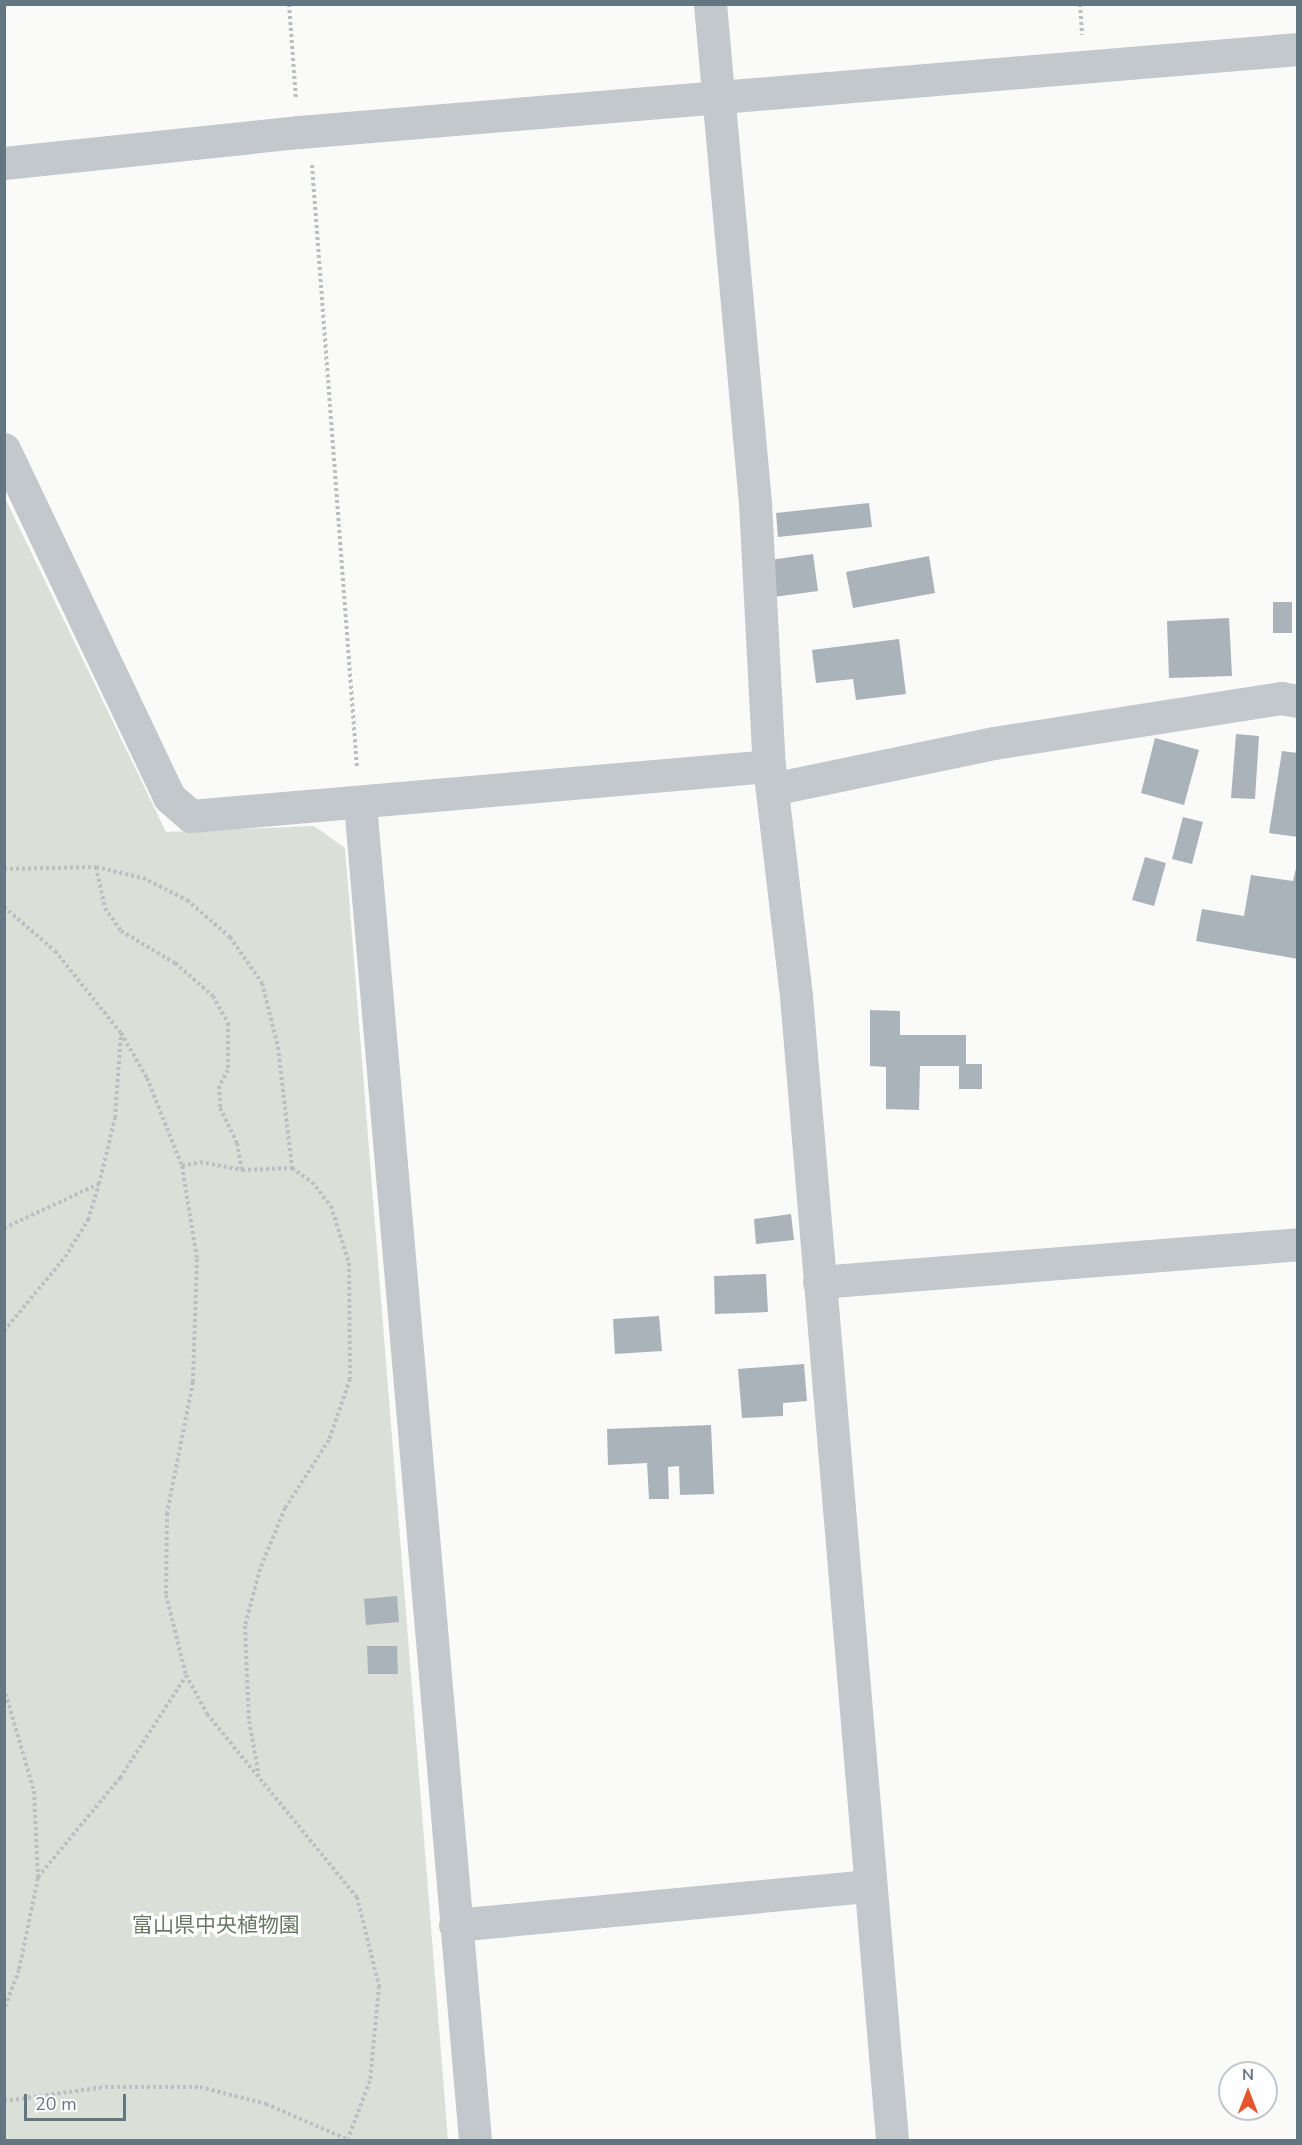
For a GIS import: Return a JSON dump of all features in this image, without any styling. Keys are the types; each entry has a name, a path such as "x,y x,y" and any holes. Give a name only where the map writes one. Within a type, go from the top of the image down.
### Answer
{"street":[{"path":"710,4 755,503 770,777 796,996 892,2140"},
{"path":"4,163 304,132 1298,49"},
{"path":"4,449 169,797 190,816 770,777 1281,698 1298,701"},
{"path":"360,804 475,2140"},
{"path":"819,1282 1298,1244"},
{"path":"455,1925 870,1886"}],"path":[{"path":"289,4 304,132 360,804"},
{"path":"4,869 96,867 143,878 187,900 230,937 262,983 278,1047 292,1168"},
{"path":"96,867 105,908 121,932 176,963 213,996 228,1023 228,1070 219,1086 220,1108 237,1143 242,1170"},
{"path":"4,907 56,951 121,1033 147,1078 182,1166 197,1259 193,1382 167,1513 166,1595 186,1675 207,1714 357,1897 379,1986 370,2081 349,2139 266,2104 200,2087 105,2087 4,2101"},
{"path":"4,1331 65,1257 88,1220 115,1118 121,1033"},
{"path":"182,1166 200,1162 242,1170 292,1168 312,1182 331,1206 349,1263 350,1379 329,1440 285,1508 260,1569 248,1617 249,1721 259,1776"},
{"path":"4,1228 99,1184"},
{"path":"38,1878 120,1778 186,1675"},
{"path":"4,1688 34,1791 38,1878 19,1970 4,2009"}],"green space":[{"name":"富山県中央植物園","path":"4,496 166,832 314,826 345,848 448,2140 5,2140"}],"building":[{"path":"869,503 872,527 778,537 776,513"},
{"path":"813,554 818,591 774,597 769,560"},
{"path":"929,556 935,593 853,608 846,572"},
{"path":"1273,602 1292,602 1292,633 1273,633"},
{"path":"1229,618 1232,676 1169,678 1167,621"},
{"path":"899,639 906,694 856,700 853,679 816,683 812,650"},
{"path":"1236,734 1259,736 1255,799 1231,798"},
{"path":"1155,738 1199,750 1184,805 1141,793"},
{"path":"1282,751 1298,753 1298,837 1269,833"},
{"path":"1183,817 1203,822 1192,864 1172,859"},
{"path":"1145,857 1166,863 1154,906 1132,900"},
{"path":"1298,860 1298,959 1196,941 1202,909 1244,916 1251,875 1293,881"},
{"path":"870,1010 900,1011 900,1035 966,1035 966,1064 982,1064 982,1089 959,1089 959,1066 920,1066 919,1110 886,1109 886,1067 870,1066"},
{"path":"791,1214 794,1240 756,1244 754,1219"},
{"path":"766,1274 768,1312 715,1314 714,1276"},
{"path":"659,1316 662,1351 615,1354 613,1319"},
{"path":"804,1364 807,1401 783,1403 783,1416 742,1418 738,1369"},
{"path":"711,1425 714,1494 680,1495 679,1466 668,1467 669,1499 649,1499 647,1463 608,1465 607,1429"},
{"path":"397,1596 399,1622 366,1625 364,1599"},
{"path":"367,1646 397,1646 398,1674 368,1674"}]}
